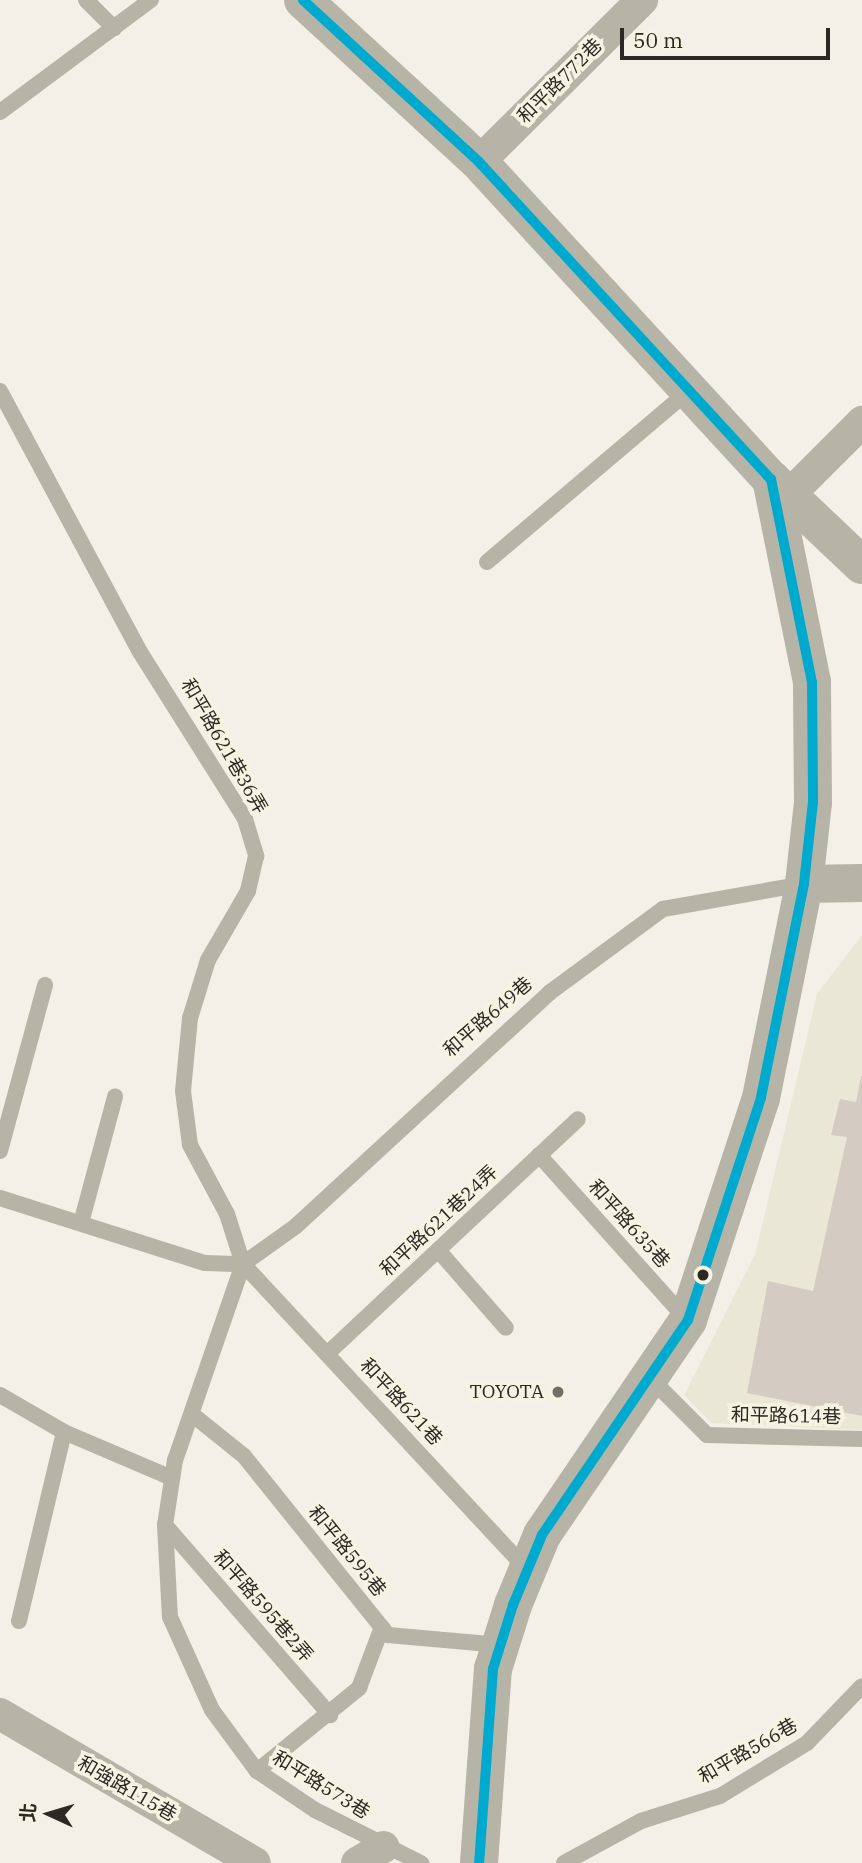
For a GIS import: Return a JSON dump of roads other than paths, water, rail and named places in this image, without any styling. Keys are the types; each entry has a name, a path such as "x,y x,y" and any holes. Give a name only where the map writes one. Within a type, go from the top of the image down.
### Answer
{"street":[{"path":"303,0 479,162 779,488 862,565"},
{"name":"和平路772巷","path":"479,162 642,0"},
{"path":"779,488 862,422"},
{"path":"480,1863 493,1669 527,1570 542,1535 688,1320 761,1098 804,884 813,802 812,682 779,488"},
{"path":"804,884 862,883"},
{"name":"和強路115巷","path":"0,1714 255,1863"},
{"path":"357,1863 384,1847"}],"lane":[{"path":"86,0 114,27"},
{"path":"2,107 151,0"},
{"path":"487,562 690,390"},
{"name":"和平路621巷36弄","path":"0,391 140,652 244,819 256,856 248,891 208,960 190,1017 183,1091 190,1145 227,1213 243,1264"},
{"name":"和平路649巷","path":"243,1264 296,1226 549,993 663,909 804,884"},
{"path":"0,1151 46,985"},
{"path":"81,1223 115,1097"},
{"name":"和平路621巷24弄","path":"328,1353 578,1119"},
{"name":"和平路635巷","path":"539,1155 688,1320"},
{"path":"0,1198 205,1263 243,1264"},
{"path":"438,1250 506,1328"},
{"name":"和平路621巷","path":"243,1264 527,1570"},
{"name":"和平路573巷","path":"243,1264 172,1478 165,1525 170,1617 212,1710 257,1771 384,1847 421,1863"},
{"name":"和平路614巷","path":"649,1377 707,1435 862,1438"},
{"path":"0,1395 64,1432 172,1478"},
{"name":"和平路595巷","path":"193,1415 244,1456 388,1635 501,1645"},
{"path":"19,1621 64,1432"},
{"name":"和平路595巷2弄","path":"165,1525 330,1715"},
{"path":"257,1771 330,1715 359,1688 382,1627"},
{"name":"和平路566巷","path":"564,1863 641,1821 720,1796 807,1743 862,1686"}],"place":[{"name":"TOYOTA","path":"558,1392"}]}
